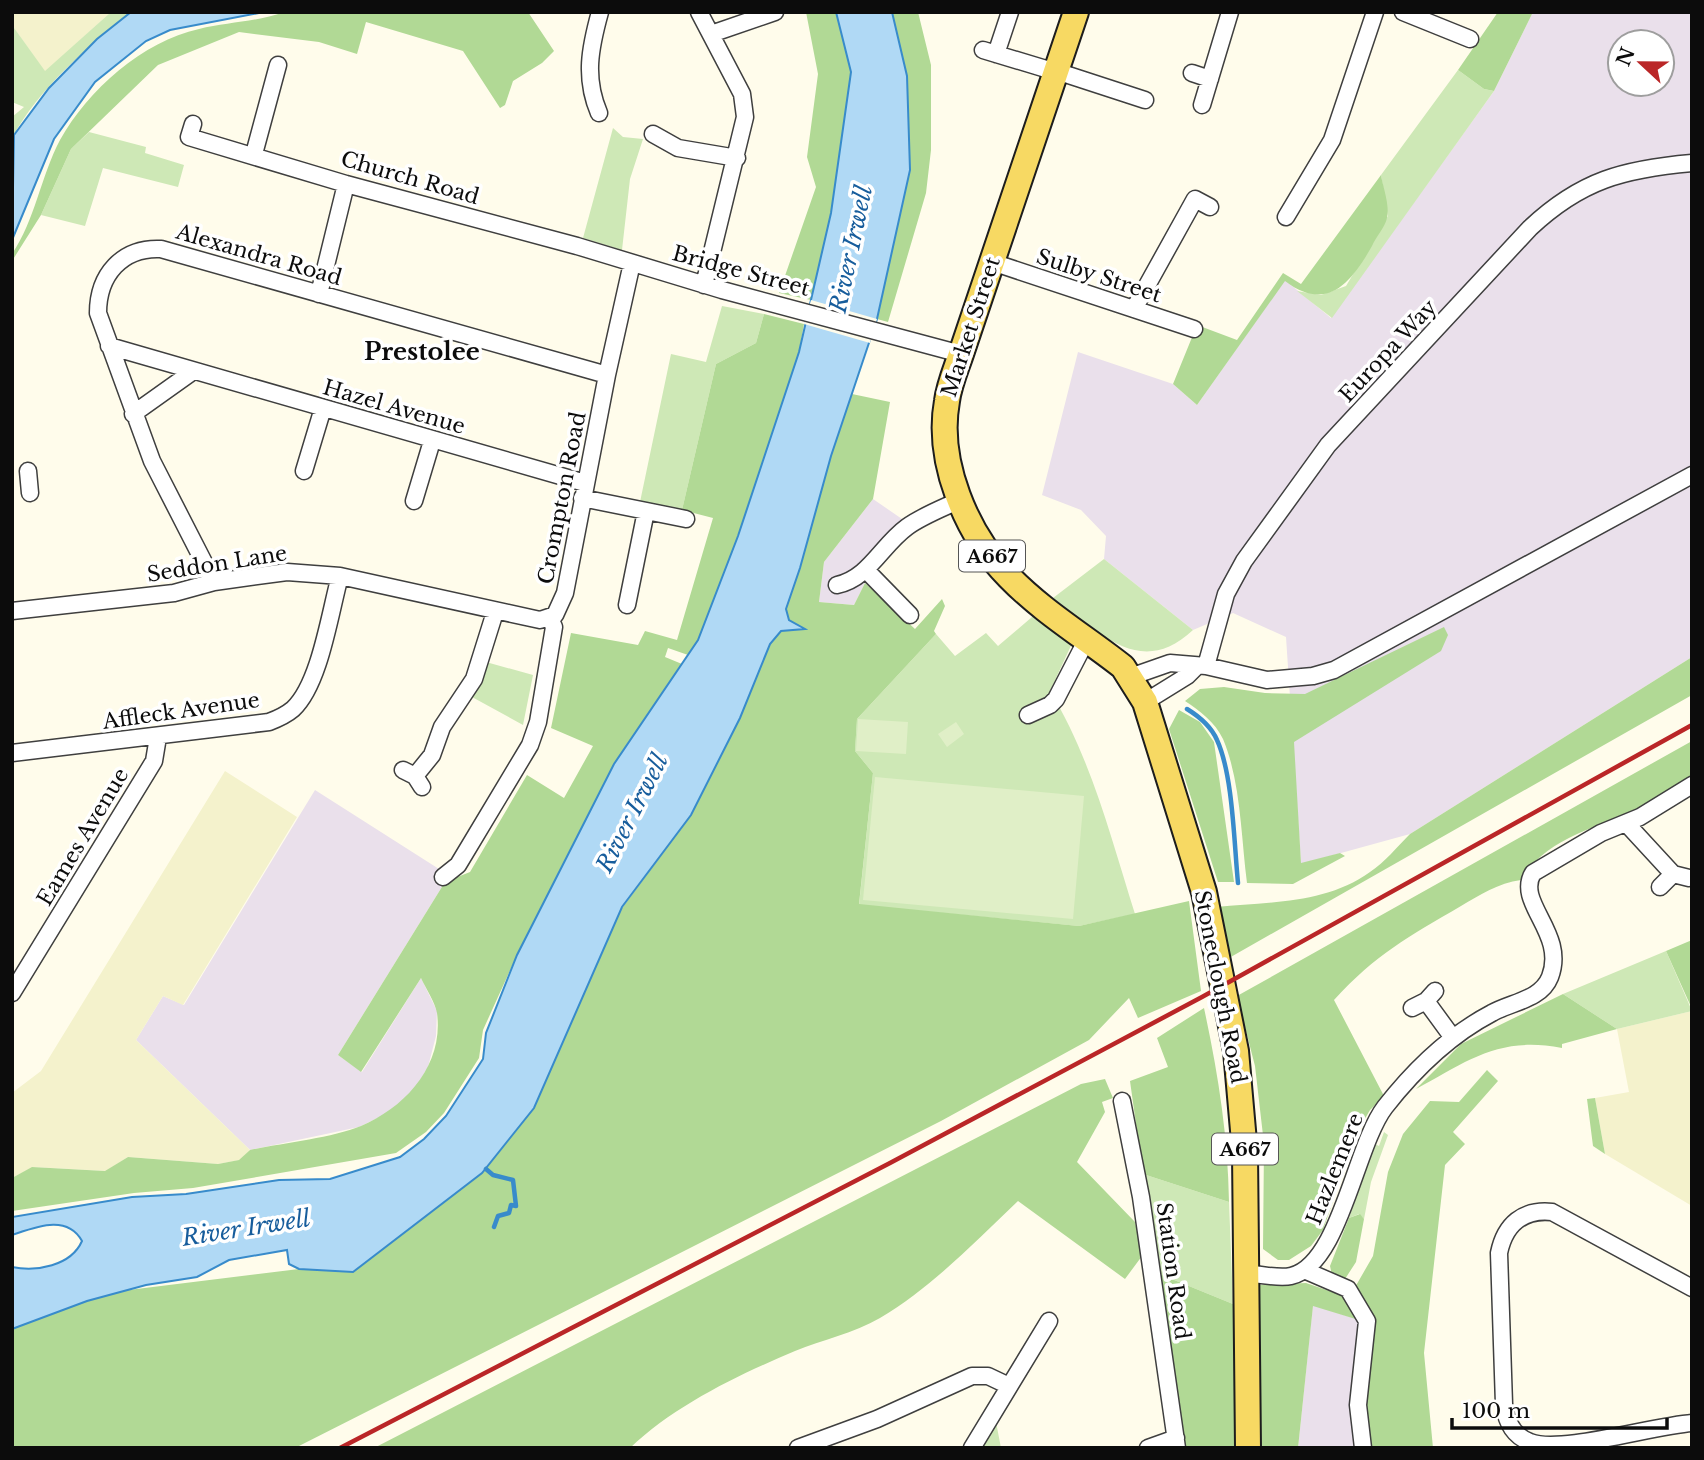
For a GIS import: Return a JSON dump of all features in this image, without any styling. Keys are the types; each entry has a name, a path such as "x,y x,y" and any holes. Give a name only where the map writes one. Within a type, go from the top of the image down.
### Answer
{"main road":[{"name":"Market Street","path":"1076,12 947,400 945,419 948,458 960,500 988,551 1008,576 1130,677 1145,702"},
{"name":"Stoneclough Road","path":"1145,702 1204,892 1232,1026 1243,1117 1249,1274 1248,1448"}],"street":[{"path":"599,113 585,100 589,63 600,12"},
{"path":"699,12 745,105 737,158 704,285"},
{"path":"711,34 774,12"},
{"path":"1010,12 990,52 1145,100"},
{"path":"1202,105 1230,12"},
{"path":"1285,217 1332,140 1375,12"},
{"path":"1403,12 1470,39"},
{"path":"254,154 266,86 278,65"},
{"path":"1192,73 1210,79"},
{"name":"Church Road","path":"193,124 190,137 254,154 346,184 632,262"},
{"path":"653,134 671,137 678,148 737,158"},
{"name":"Europa Way","path":"1201,666 1226,594 1244,561 1328,445 1530,228 1572,194 1615,174 1640,168 1692,163"},
{"path":"319,294 346,184"},
{"path":"1134,309 1195,199 1210,207"},
{"name":"Alexandra Road","path":"215,582 152,460 98,313 101,286 115,265 130,254 146,248 161,249 607,375"},
{"name":"Bridge Street","path":"632,262 704,285 961,354"},
{"name":"Crompton Road","path":"443,877 458,865 530,746 538,722 554,627 550,618 559,610 565,593 632,262"},
{"name":"Sulby Street","path":"992,262 1194,329"},
{"name":"Hazel Avenue","path":"109,346 432,441 646,511 686,519"},
{"path":"133,414 192,372"},
{"path":"304,471 323,408"},
{"path":"414,500 432,441"},
{"path":"1130,677 1170,663 1201,666 1267,680 1313,676 1334,670 1692,475"},
{"path":"12,484 29,482"},
{"path":"837,585 850,582 866,570 907,527 960,500"},
{"path":"627,605 646,511"},
{"path":"866,570 910,615"},
{"name":"Seddon Lane","path":"12,611 174,593 215,582 287,572 340,576 495,612 540,620 550,618"},
{"name":"Affleck Avenue","path":"12,753 269,722 293,710 311,682 340,576"},
{"path":"413,778 432,755 442,727 474,679 495,612"},
{"path":"1028,715 1050,705 1056,699 1087,639"},
{"path":"1145,702 1201,666"},
{"name":"Eames Avenue","path":"12,992 154,761 158,737"},
{"name":"Hazlemere","path":"1304,1270 1334,1232 1364,1143 1383,1109 1453,1038 1492,1012 1532,996 1549,979 1554,960 1552,939 1530,897 1528,881 1533,873 1601,833 1640,817 1692,785"},
{"path":"1626,823 1681,876 1660,887"},
{"path":"1424,1000 1453,1038"},
{"name":"Station Road","path":"1122,1101 1141,1197 1176,1443"},
{"path":"1692,1288 1552,1212 1538,1211 1514,1221 1506,1230 1499,1253 1504,1404 1506,1417 1518,1436 1527,1442 1555,1446 1666,1425 1692,1423"},
{"path":"1249,1274 1291,1276 1304,1270 1348,1289 1367,1321 1358,1405 1363,1448"},
{"path":"972,1448 1007,1385 1049,1321"},
{"path":"798,1448 877,1419 972,1376 988,1376 1007,1385"},
{"path":"1149,1448 1176,1443"}],"shaded area":[{"path":"12,12 111,12 45,72 12,25"},
{"path":"1533,12 1692,12 1692,657 1410,834 1301,864 1286,637 1233,613 1193,630 1104,559 1106,536 1081,510 1042,495 1078,352 1173,384 1197,405 1285,280 1331,318 1494,91"},
{"path":"873,499 918,530 897,547 865,583 854,605 819,602 824,562"},
{"path":"225,771 297,817 183,1005 163,996 136,1040 250,1150 240,1160 218,1164 128,1157 106,1171 33,1167 12,1178 12,1093 41,1071"},
{"path":"315,790 439,869 445,882 338,1055 362,1072 421,978 437,1011 436,1036 428,1067 414,1090 390,1112 359,1127 250,1150 136,1040 163,996 184,1005"},
{"path":"1692,1011 1692,1206 1605,1154 1595,1098 1629,1092 1617,1029"},
{"path":"1313,1305 1362,1321 1356,1448 1298,1448"}],"green space":[{"path":"111,12 131,12 65,69 36,102 12,138 12,117 24,107 12,102 12,25 45,71"},
{"path":"284,12 528,12 554,51 542,63 513,81 505,105 500,108 463,51 366,22 357,54 319,42 239,32 158,65 71,149 41,215 12,261 12,254 27,227 60,140 86,103 119,70 158,44 178,35"},
{"path":"806,12 836,12 851,72 831,213 811,300 779,293 816,187 807,157 818,74"},
{"path":"892,12 918,12 931,65 931,150 926,193 888,322 877,319 910,170 907,76"},
{"path":"1498,12 1533,12 1494,91 1484,89 1458,70"},
{"path":"1458,70 1484,89 1494,91 1332,318 1297,291 1321,295 1346,286 1388,216 1381,175"},
{"path":"613,128 623,137 643,139 630,179 622,250 583,238"},
{"path":"89,132 146,147 145,153 184,165 178,187 103,168 85,226 41,215 71,149"},
{"path":"1381,175 1388,208 1386,221 1364,259 1346,282 1325,294 1313,294 1285,281 1197,405 1173,384 1197,325 1237,340 1283,273 1301,284"},
{"path":"722,306 764,314 756,343 716,364 682,510 640,502 671,354 706,362"},
{"path":"764,314 804,324 799,352 738,536 698,641 688,655 668,648 665,657 682,664 614,764 517,955 483,1030 479,1058 444,1113 426,1132 396,1153 193,1188 134,1193 12,1211 12,1178 32,1167 105,1171 128,1157 218,1164 239,1160 250,1150 322,1137 361,1126 393,1108 407,1096 428,1067 438,1032 436,1009 421,978 361,1072 338,1055 445,882 470,872 527,775 564,798 593,746 551,728 571,633 638,645 645,631 677,640 713,518 682,510 716,364 756,343"},
{"path":"852,394 890,402 873,499 824,562 819,602 854,605 865,583 915,629 942,599 945,606 934,631 936,634 857,719 855,751 873,773 859,904 1079,926 1189,901 1201,991 1138,1018 1129,998 1089,1040 941,1121 295,1448 12,1448 12,1326 80,1296 299,1269 353,1272 691,815 740,718 770,644 781,631 803,629 789,620 785,610"},
{"path":"1104,559 1193,630 1174,644 1155,651 1137,651 1103,636 1053,598"},
{"path":"1039,611 1075,637 1050,691 1089,771 1135,914 1079,926 859,905 873,773 855,751 857,719 936,634 955,656 986,633 998,646"},
{"path":"1444,627 1448,635 1441,651 1294,742 1301,863 1340,853 1345,856 1293,884 1247,883 1240,810 1229,756 1216,727 1185,701 1200,689 1224,687 1265,693 1305,694"},
{"path":"1692,657 1692,695 1229,958 1216,907 1296,900 1335,890 1353,882 1381,864 1410,834"},
{"path":"486,662 533,675 523,725 472,697"},
{"path":"1179,710 1200,722 1214,742 1234,882 1218,882 1169,729"},
{"path":"858,719 908,722 906,754 856,751"},
{"path":"956,722 964,734 947,747 938,734"},
{"path":"1692,741 1692,775 1674,789 1641,808 1574,835 1545,853 1521,880 1482,894 1425,927 1364,970 1334,1000 1384,1096 1370,1110 1356,1134 1323,1230 1311,1246 1289,1260 1278,1260 1263,1249 1264,1144 1255,1066 1237,996"},
{"path":"875,777 1084,796 1073,919 863,900"},
{"path":"1692,940 1692,1009 1666,951"},
{"path":"1666,951 1692,1011 1617,1029 1563,994"},
{"path":"1563,994 1617,1029 1562,1044 1562,1048 1520,1045 1485,1053 1416,1089 1461,1044"},
{"path":"1204,1008 1221,1104 1229,1202 1143,1174 1130,1081 1168,1067 1157,1038"},
{"path":"1487,1070 1498,1081 1453,1132 1465,1144 1445,1165 1424,1353 1433,1448 1369,1448 1364,1420 1373,1318 1354,1289 1373,1256 1388,1172 1403,1134 1430,1101 1459,1102"},
{"path":"1105,1079 1113,1098 1102,1102 1105,1112 1077,1162 1135,1222 1142,1256 1125,1279 1018,1201 935,1278 899,1306 870,1323 795,1351 708,1392 667,1418 630,1448 374,1448 1081,1084"},
{"path":"1595,1098 1605,1154 1593,1146 1587,1099"},
{"path":"1384,1132 1388,1135 1371,1182 1364,1219 1359,1214 1349,1218 1375,1144 1379,1146"},
{"path":"1143,1174 1229,1202 1233,1304 1157,1273"},
{"path":"1360,1214 1364,1219 1356,1262 1345,1279 1332,1275 1330,1266 1349,1218"},
{"path":"1157,1273 1233,1304 1242,1409 1240,1448 1180,1448"},
{"path":"1306,1283 1344,1296 1362,1321 1313,1306 1298,1448 1260,1448 1259,1285"},
{"path":"996,1422 1001,1448 982,1448 982,1447"}],"water":[{"path":"131,12 264,12 170,30 146,41 95,82 54,139 12,240 14,135 49,88 97,39"},
{"name":"River Irwell","path":"836,12 892,12 907,76 910,170 877,319 831,456 786,609 789,620 805,629 781,631 770,644 740,718 691,815 622,907 534,1108 482,1173 353,1272 299,1269 289,1264 287,1250 229,1260 197,1277 146,1285 87,1301 12,1329 12,1267 42,1268 61,1262 77,1250 82,1241 76,1233 60,1225 41,1226 12,1235 12,1217 132,1197 186,1194 279,1180 330,1179 400,1157 424,1139 446,1116 483,1059 486,1033 517,955 614,764 698,640 738,536 799,352 831,213 851,72"}],"pier":[{"path":"811,300 877,319 870,343 804,324"}],"waterway":[{"path":"1187,709 1212,730 1222,755 1230,790 1238,883"},
{"path":"486,1169 493,1175 513,1180 516,1206 511,1205 509,1213 498,1216 494,1227"}],"railway":[{"path":"340,1448 890,1163 1202,997 1692,725"}],"district":[{"name":"Prestolee","path":"422,352"}]}
